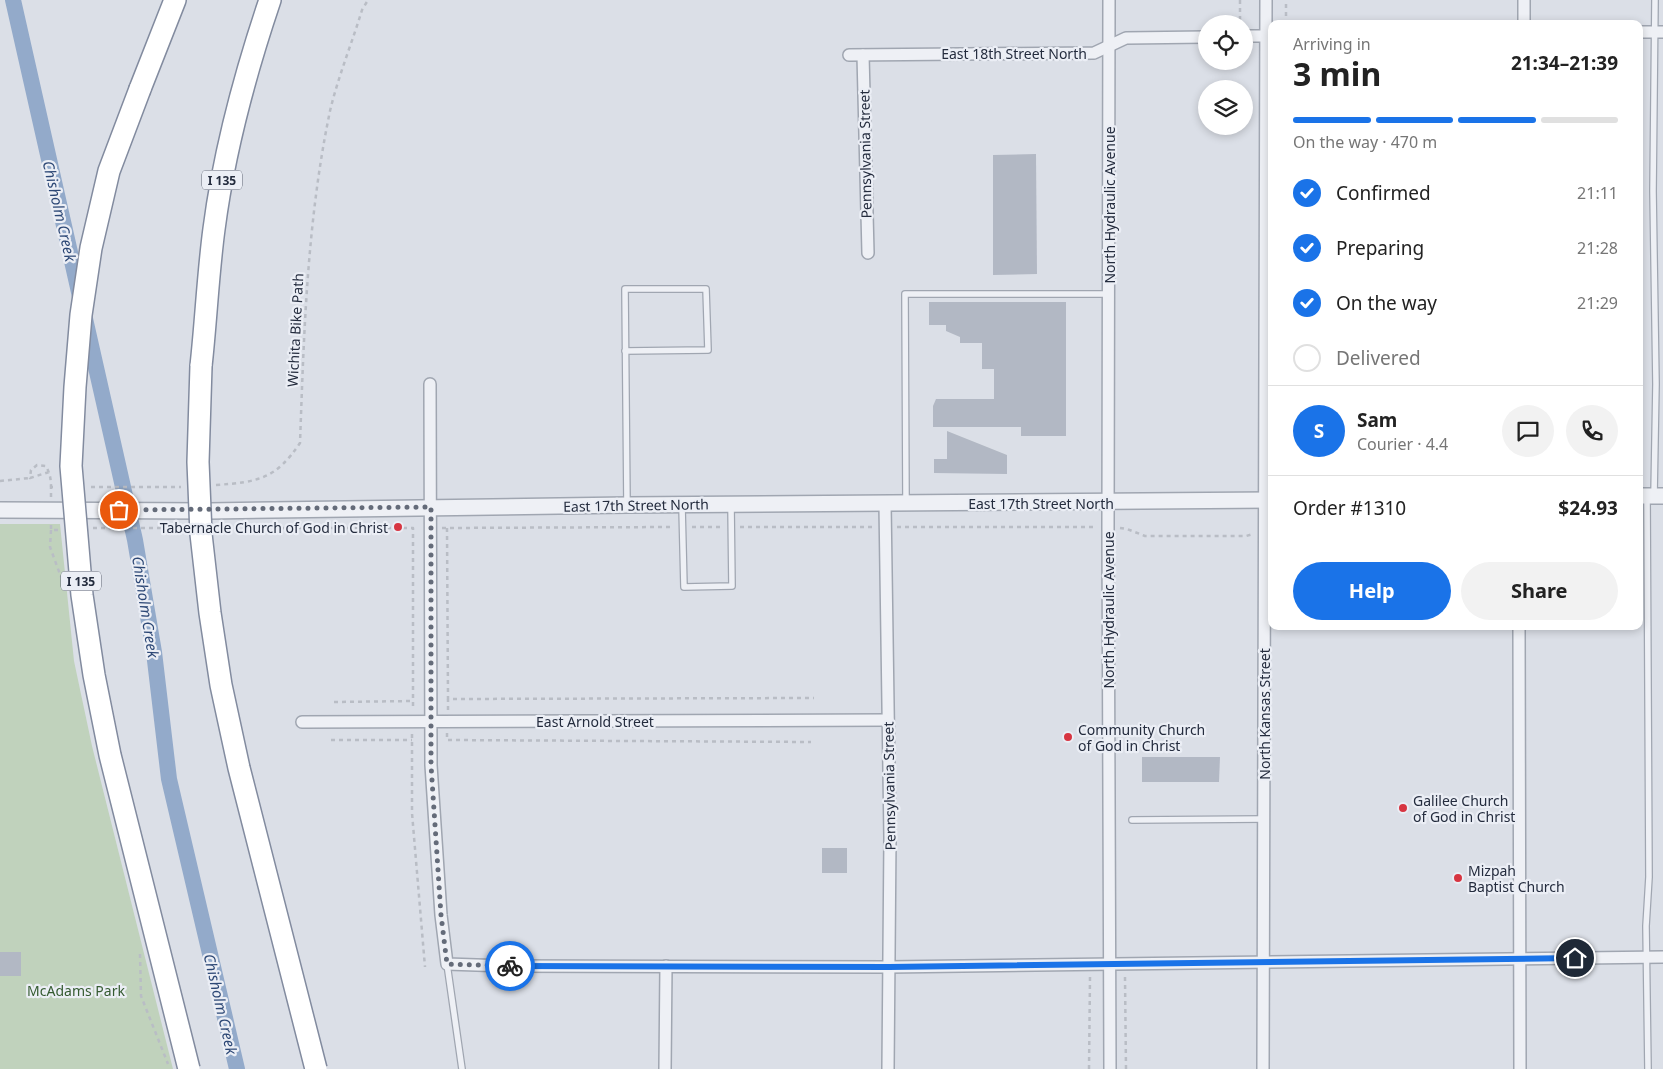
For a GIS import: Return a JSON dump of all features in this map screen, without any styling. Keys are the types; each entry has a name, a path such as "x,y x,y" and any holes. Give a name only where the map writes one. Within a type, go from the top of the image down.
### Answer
{"highway":[{"name":"I 135","path":"175,0 110,172 91,248 81,315 74,387 71,466 82,595 94,675 110,755 189,1069"},
{"name":"I 135","path":"270,0 240,101 225,166 214,230 201,366 198,462 202,534 210,612 221,685 239,768 316,1069"}],"street":[{"name":"North Hydraulic Avenue","path":"1109,0 1110,1069"},
{"name":"North Kansas Street","path":"1266,0 1268,24"},
{"path":"1524,0 1524,20"},
{"path":"1643,32 1659,32"},
{"path":"1253,36 1268,36"},
{"name":"East 18th Street North","path":"849,55 1094,53 1126,38 1198,37"},
{"name":"Pennsylvania Street","path":"863,55 868,253"},
{"path":"430,384 431,765 441,915 447,964 889,967 1663,957"},
{"name":"North Kansas Street","path":"1263,1069 1265,529 1268,500"},
{"name":"East 17th Street North","path":"0,510 1268,500"},
{"name":"Pennsylvania Street","path":"885,504 888,720 888,1069"},
{"path":"1519,630 1520,1069"},
{"name":"East Arnold Street","path":"302,722 888,720"},
{"path":"665,1069 666,966"}],"lane":[{"path":"1648,1069 1648,957 1646,926 1650,877 1651,496 1656,384 1654,191 1659,32 1655,0"},
{"path":"625,351 708,350 706,289 624,289 627,504"},
{"path":"906,504 905,294 1108,294"},
{"path":"682,504 684,587 732,586 731,504"},
{"path":"1132,820 1264,819"},
{"path":"447,964 462,1069"}],"path":[{"name":"Wichita Bike Path","path":"208,486 245,483 270,475 289,460 300,443 306,289 318,181 331,110 362,10 368,0"},
{"path":"1240,0 1240,15"},
{"path":"1286,0 1286,20"},
{"path":"30,478 31,470 37,465 46,466 49,472 51,487"},
{"path":"0,481 30,478 49,472"},
{"path":"90,487 189,487"},
{"path":"91,528 177,528"},
{"path":"210,528 413,528 412,813 426,967"},
{"path":"431,528 1108,528 1127,529 1146,536 1246,536 1265,529"},
{"path":"447,528 447,740 811,742"},
{"path":"448,699 814,698"},
{"path":"334,702 413,701"},
{"path":"331,740 412,740"},
{"path":"140,947 141,996 169,1069"}],"green space":[{"name":"McAdams Park","path":"0,524 60,524 74,661 92,746 173,1069 0,1069"}],"building":[{"path":"1036,154 1037,274 993,275 993,155"},
{"path":"929,302 1066,302 1066,436 1021,436 1021,427 933,427 933,406 936,399 994,399 994,369 982,369 982,343 960,343 960,337 946,331 946,325 929,325"},
{"path":"947,431 1007,455 1007,474 934,473 934,459 947,459"},
{"path":"1142,757 1220,757 1219,782 1142,782"},
{"path":"822,848 847,848 847,873 822,873"},
{"path":"0,952 21,952 21,976 0,976"}],"waterway":[{"name":"Chisholm Creek","path":"13,0 135,540 154,652 169,779 237,1069"}],"way so far":[{"path":"119,510 209,511 431,507 431,765 441,915 447,964 510,966"}],"place":[{"name":"Tabernacle Church of God in Christ","path":"398,527"},
{"name":"Community Church of God in Christ","path":"1068,737"},
{"name":"Galilee Church of God in Christ","path":"1403,808"},
{"name":"Mizpah Baptist Church","path":"1458,878"}],"route":[{"path":"510,966 889,967 1575,958"}]}
